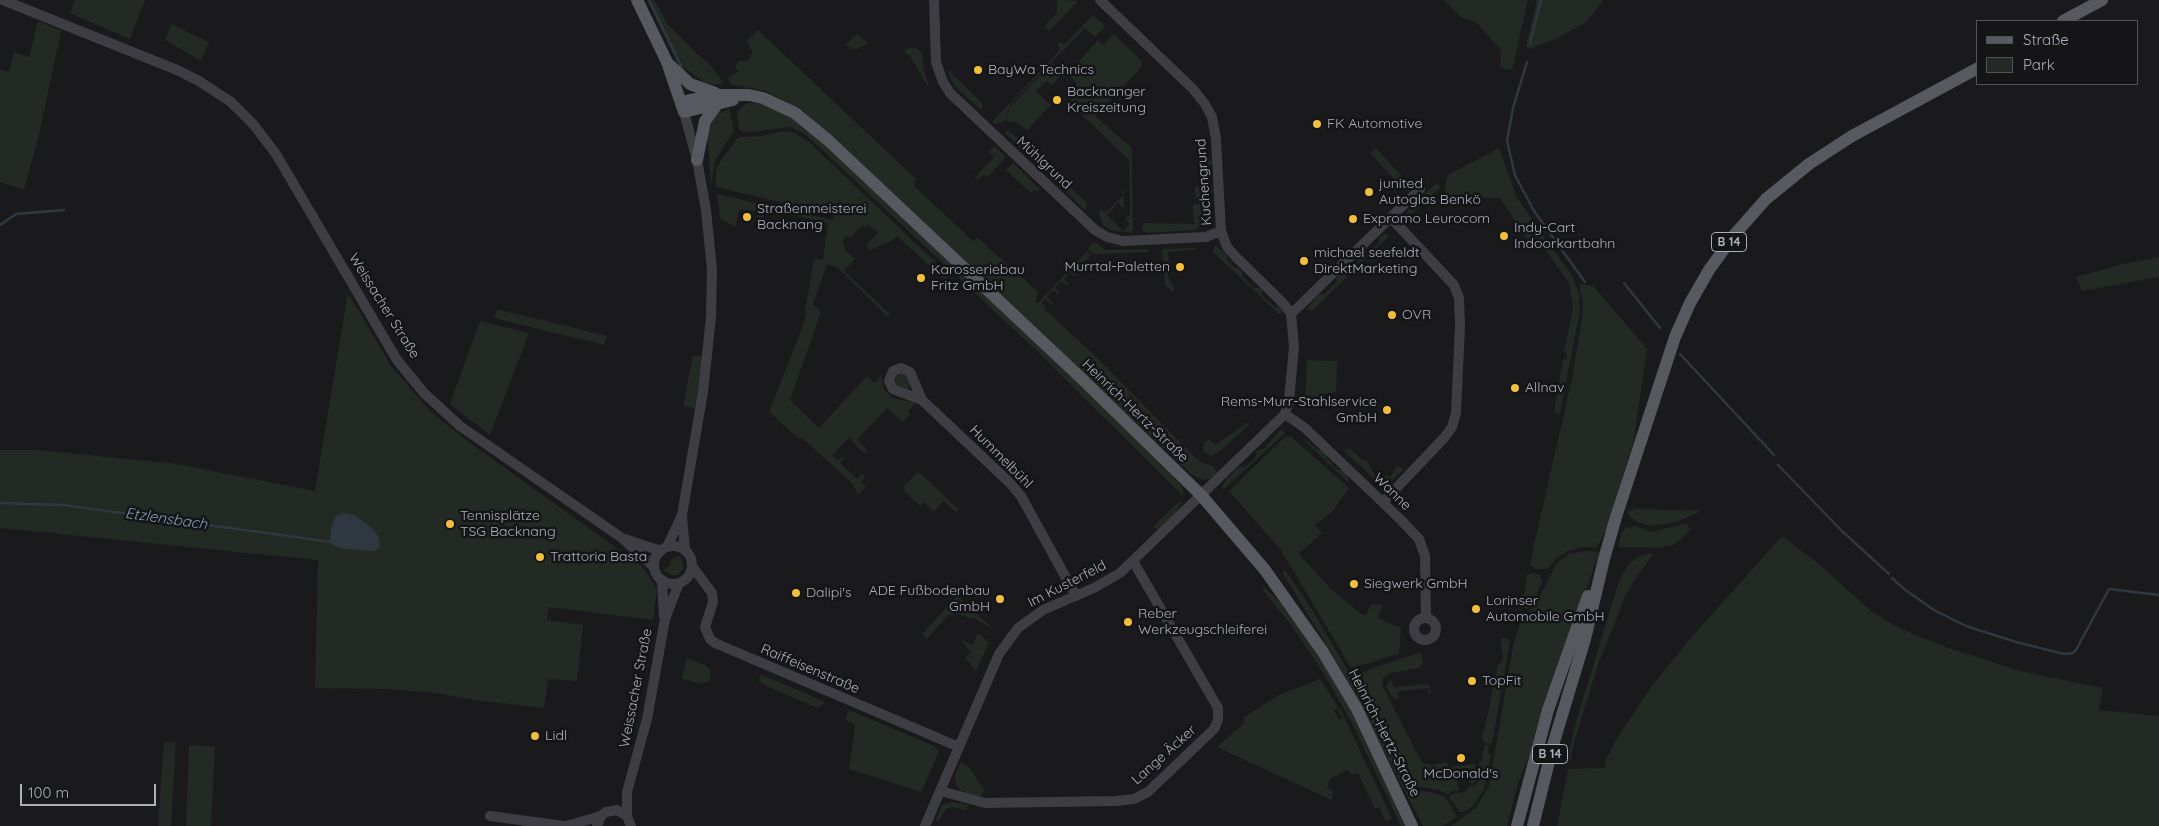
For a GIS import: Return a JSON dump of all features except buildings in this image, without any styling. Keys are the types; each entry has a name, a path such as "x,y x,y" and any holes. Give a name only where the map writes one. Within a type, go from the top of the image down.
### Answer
{"main road":[{"path":"637,0 667,62 683,107 718,103 750,95"},
{"path":"2065,20 2102,0"},
{"path":"667,62 684,80 696,88 716,93 733,94"},
{"name":"B 14","path":"1533,826 1553,745 1585,639 1604,559 1675,337 1690,303 1709,270 1735,234 1766,199 1809,164 1852,136 1976,69"},
{"name":"Heinrich-Hertz-Straße","path":"683,107 733,94 750,95 763,98 789,110 815,129 1080,377 1201,495 1266,570 1324,652 1365,724 1412,826"},
{"path":"697,160 700,137 705,121 718,103"},
{"name":"B 14","path":"1517,826 1548,710 1579,619 1604,559"}],"street":[{"name":"Weissacher Straße","path":"3,0 156,61 200,81 244,114 276,154 398,360 424,393 460,426 622,538 654,567 662,580 664,619 648,719 627,792 631,823"},
{"name":"Mühlgrund","path":"934,0 936,62 943,82 950,93 1095,230 1107,237 1123,241 1206,238 1221,231"},
{"name":"Kuchengrund","path":"1100,0 1193,89 1208,109 1212,117 1216,139 1221,231 1228,247 1235,256 1284,304 1291,314"},
{"path":"683,107 697,160 710,247 712,309 704,392 682,515 685,550 690,556 692,566"},
{"path":"1201,495 1285,414 1289,400 1294,347 1291,314 1420,189"},
{"path":"1383,502 1444,438 1454,423 1460,326 1460,298 1454,285 1391,218"},
{"name":"Hummelbühl","path":"922,400 1010,483 1021,496 1076,596"},
{"name":"Wanne","path":"1285,414 1305,428 1411,529 1423,547 1425,556 1426,618"},
{"name":"Im Kusterfeld","path":"925,826 992,669 1010,637 1033,615 1112,578 1133,561 1201,495"},
{"path":"654,567 656,557 664,549 682,515"},
{"name":"Weissacher Straße","path":"622,538 664,549 677,546 685,550"},
{"name":"Lange Äcker","path":"941,791 985,803 1117,801 1134,799 1148,792 1214,730 1218,720 1218,708 1133,561"},
{"name":"Weissacher Straße","path":"664,619 681,582 690,574 692,566"},
{"name":"Raiffeisenstraße","path":"692,566 702,582 709,588 713,597 705,627 710,639 715,643 959,747"},
{"path":"662,580 669,583 702,582"},
{"name":"Weissacher Straße","path":"490,816 565,826 601,816 611,810 627,792"},
{"name":"Weissacher Straße","path":"611,810 622,812 631,823"},
{"path":"596,826 601,816"}],"green space":[{"path":"75,0 145,0 130,39 70,13"},
{"path":"647,0 654,0 669,26 697,54 710,64 724,84 708,85 677,62"},
{"path":"1057,0 1078,1 1049,31 1044,26 1057,13"},
{"path":"1444,0 1528,0 1512,70 1500,68 1501,50 1476,22 1462,18"},
{"path":"1537,0 1604,0 1586,22 1558,38 1530,49 1526,46"},
{"path":"1093,15 1105,26 1095,37 1085,28 1011,104 1005,121 995,124 992,122 1060,50 1058,44 1060,42 1064,45"},
{"path":"38,21 61,32 39,135 24,190 0,182 0,69 9,72 14,52 29,57"},
{"path":"171,24 209,42 201,61 165,40"},
{"path":"758,30 916,179 914,186 973,241 977,237 1038,292 1036,301 1094,355 1200,462 1213,466 1217,473 1210,479 1203,480 1190,473 803,111 766,91 730,84 728,78 739,71 735,68 738,61 747,61 753,52 747,41"},
{"path":"857,34 868,43 857,49 851,49 845,45"},
{"path":"1114,34 1143,62 1137,72 1095,116 1132,148 1133,233 1110,230 1104,226 1099,215 1100,209 1105,213 1124,195 1123,208 1118,203 1107,215 1123,231 1130,224 1125,219 1130,214 1129,160 1079,112 1081,110 1071,100 1073,97 1069,93 1077,83 1067,74 1098,40 1103,45"},
{"path":"916,48 922,53 923,67 929,86 927,86 909,54 907,55 904,50"},
{"path":"1052,63 1063,73 1052,85 1046,81 1036,91 1051,105 1027,130 1017,123 1006,121 1010,107"},
{"path":"948,70 981,102 983,106 981,110 958,89 950,78"},
{"path":"747,103 758,103 779,110 803,123 1047,351 1179,483 1183,490 1183,496 1038,352 805,134 790,127 743,133 739,129 737,112"},
{"path":"729,108 734,131 716,159 711,183 707,132 710,122 718,112 721,113"},
{"path":"1008,130 1085,201 1087,204 1085,210 1005,133"},
{"path":"783,131 795,133 809,142 950,276 945,280 897,236 891,241 869,251 866,245 878,233 868,225 865,228 862,226 850,238 847,236 843,240 844,249 855,259 844,271 890,314 888,317 837,267 827,264 813,304 821,312 790,400 819,428 867,376 874,383 881,375 884,389 893,398 916,403 908,411 910,414 903,422 887,408 857,440 868,450 864,454 849,438 832,455 838,461 842,456 844,458 840,463 857,479 862,474 865,477 861,482 866,487 858,495 852,483 801,437 799,439 769,412 802,328 806,315 805,311 814,259 823,260 828,223 765,209 761,228 755,232 758,212 739,209 736,227 720,219 717,194 833,220 834,217 832,215 819,211 716,187 716,168 738,137 761,136"},
{"path":"994,146 1006,157 989,176 983,175 978,180 970,172 976,176 994,157 989,152"},
{"path":"1376,148 1409,184 1409,192 1404,190 1370,153"},
{"path":"1499,148 1517,198 1572,276 1579,292 1580,310 1560,414 1554,413 1563,359 1566,359 1567,354 1564,352 1573,308 1569,283 1542,245 1534,249 1500,198 1445,197 1448,175"},
{"path":"1202,157 1204,201 1200,201 1196,200 1195,187 1201,186 1199,158"},
{"path":"1207,157 1212,161 1208,168 1209,182 1212,187 1212,192 1209,196 1209,210 1213,216 1211,225 1207,222"},
{"path":"1013,163 1040,189 1037,192 1034,190 1031,193 1006,170"},
{"path":"1436,184 1440,185 1440,188 1408,218 1406,217 1409,208 1412,211 1425,200 1422,196"},
{"path":"1203,203 1203,223 1195,230 1147,233 1142,230 1142,226 1145,223 1194,224 1193,205"},
{"path":"1387,233 1388,237 1312,311 1306,309 1318,295 1324,294 1337,282 1336,278 1341,274 1347,274 1359,262 1358,258 1362,254 1366,255 1379,243 1378,239"},
{"path":"1093,243 1097,243 1104,250 1148,249 1148,252 1093,254 1088,249"},
{"path":"1215,245 1227,255 1227,260 1242,272 1242,276 1254,288 1260,288 1263,291 1262,295 1275,307 1279,306 1284,312 1279,314 1213,252"},
{"path":"1162,249 1198,249 1168,252 1169,280 1175,289 1172,292 1165,285"},
{"path":"1087,251 1091,255 1077,270 1074,267 1072,270 1077,275 1075,277 1070,272 1064,279 1069,284 1067,286 1061,281 1055,288 1060,293 1059,295 1053,290 1047,297 1052,302 1051,304 1045,299 1042,303 1047,308 1045,309 1038,303"},
{"path":"2159,257 2159,277 2082,291 2076,277 2123,264"},
{"path":"1579,284 1593,286 1647,349 1634,439 1606,530 1597,547 1582,547 1567,551 1555,560 1548,569 1536,569 1530,565 1572,379 1581,324 1583,305"},
{"name":"Tennisplätze TSG Backnang","path":"348,293 391,366 431,412 466,440 643,567 657,589 653,620 549,607 547,620 583,625 577,681 548,679 544,708 481,701 436,693 387,689 315,688 318,560 0,528 0,450 37,450 177,464 315,491"},
{"path":"497,309 607,336 604,345 494,318"},
{"path":"480,321 529,333 490,435 450,404"},
{"path":"693,355 705,357 698,409 683,406"},
{"path":"1307,360 1337,361 1336,392 1324,394 1305,409"},
{"path":"902,374 907,377 910,384 908,389 896,384 896,376"},
{"path":"1248,422 1250,424 1219,452 1211,456 1203,451 1204,443 1209,439 1215,445"},
{"path":"1280,430 1284,431 1284,434 1223,490 1222,487 1225,481 1239,467 1244,468 1256,457 1257,451 1264,449"},
{"path":"1290,436 1349,488 1332,512 1315,525 1322,533 1299,554 1332,590 1361,614 1366,615 1371,604 1383,605 1378,618 1401,628 1399,654 1351,668 1281,550 1229,491 1285,437"},
{"path":"1304,440 1318,450 1322,450 1326,454 1327,459 1338,470 1343,470 1347,473 1349,483"},
{"path":"1350,448 1361,459 1367,461 1375,475 1391,476 1397,466 1404,469 1389,483 1380,484 1343,450"},
{"path":"917,473 920,473 958,509 957,513 944,501 933,512 924,502 920,506 904,491 903,487"},
{"path":"1182,501 1176,512 1159,530 1153,527 1176,504"},
{"path":"1637,508 1701,511 1676,522 1653,526 1640,523 1630,517 1627,512"},
{"path":"1687,523 1690,529 1674,545 1657,548 1618,547 1622,532 1626,528 1635,526 1652,532"},
{"path":"1782,536 1819,564 1871,611 1901,629 1948,648 2020,671 2103,688 2099,710 2159,716 2159,826 1557,826 1568,769 1604,768 1606,759 1617,738 1651,687 1689,640"},
{"path":"1587,551 1599,552 1529,757 1518,783 1507,826 1451,826 1476,808 1489,786 1513,646 1520,623 1535,605 1557,563 1569,554"},
{"path":"1652,553 1652,556 1635,579 1625,597 1599,662 1575,739 1570,759 1572,762 1568,758 1575,725 1619,581 1631,562 1642,555"},
{"path":"678,556 681,558 684,568 677,575 671,575 664,570 670,565 671,559"},
{"path":"1285,570 1309,605 1369,706 1409,787 1413,790 1430,792 1445,797 1457,817 1442,826 1423,826 1347,679 1282,572"},
{"path":"1532,573 1539,574 1542,581 1535,598 1527,609 1523,607 1523,600 1527,575"},
{"path":"1264,587 1281,603 1314,647 1355,714 1405,826 1401,826 1353,725 1323,672 1291,625 1262,589"},
{"path":"957,596 996,631 974,618 955,613 954,616 949,614 927,639 922,634"},
{"path":"978,633 989,642 976,671 965,658 971,653 960,639 973,645"},
{"path":"1507,638 1510,641 1492,744 1483,742 1482,733 1498,665 1503,660 1501,639"},
{"path":"1421,652 1423,663 1419,668 1390,673 1383,678 1382,685 1422,763 1432,765 1446,762 1449,767 1475,764 1476,782 1471,785 1468,768 1455,770 1459,790 1450,792 1448,795 1439,790 1415,786 1410,782 1354,675"},
{"path":"687,658 710,669 709,682 697,683 682,679"},
{"path":"760,674 825,703 817,708 762,684 759,681"},
{"path":"1320,679 1344,716 1342,717 1337,708 1334,710 1339,720 1344,717 1382,797 1392,819 1386,822 1379,807 1375,809 1358,773 1351,775 1348,770 1331,778 1327,788 1334,791 1331,800 1217,747 1244,723 1244,717 1279,695"},
{"path":"1389,681 1392,681 1394,687 1429,684 1431,694 1429,694 1428,688 1397,692 1399,699 1394,699 1386,687"},
{"path":"849,710 934,746 938,750 938,754 921,792 849,769 855,725 846,720"},
{"path":"164,742 176,743 171,826 158,826"},
{"path":"189,745 215,747 211,826 186,826"},
{"path":"1485,745 1489,745 1488,753 1491,754 1484,789 1474,805 1464,812 1460,812 1449,797 1452,794 1465,792 1469,787 1478,783 1480,777 1478,763 1481,762"},
{"path":"960,762 970,768 984,790 981,797 961,791 956,786 955,775"},
{"path":"951,802 968,805 966,810 952,807 946,809 937,823 936,819 942,805"}],"shaded area":[{"path":"343,513 354,515 371,527 378,536 380,547 375,551 345,549 331,543 330,537 333,522 337,515"}],"waterway":[{"path":"649,0 683,70"},
{"path":"1530,43 1541,0"},
{"path":"1527,62 1513,108 1507,141 1515,175 1534,211 1585,282"},
{"path":"0,225 16,214 64,210"},
{"path":"1624,283 1660,328"},
{"path":"1680,354 1774,455"},
{"path":"1778,465 1842,531 1889,574"},
{"name":"Etzlensbach","path":"0,503 63,505 331,542"},
{"path":"1892,578 1934,610 1966,626 2016,642 2064,654 2073,653 2076,650 2109,589 2159,595"}],"place":[{"name":"BayWa Technics","path":"978,70"},
{"name":"Backnanger Kreiszeitung","path":"1057,100"},
{"name":"FK Automotive","path":"1317,124"},
{"name":"junited Autoglas Benkö","path":"1369,192"},
{"name":"Straßenmeisterei Backnang","path":"747,217"},
{"name":"Expromo Leurocom","path":"1353,219"},
{"name":"Indy-Cart Indoorkartbahn","path":"1504,236"},
{"name":"michael seefeldt DirektMarketing","path":"1304,261"},
{"name":"Murrtal-Paletten","path":"1180,267"},
{"name":"Karosseriebau Fritz GmbH","path":"921,278"},
{"name":"OVR","path":"1392,315"},
{"name":"Allnav","path":"1515,388"},
{"name":"Rems-Murr-Stahlservice GmbH","path":"1387,410"},
{"name":"Tennisplätze TSG Backnang","path":"450,524"},
{"name":"Trattoria Basta","path":"540,557"},
{"name":"Siegwerk GmbH","path":"1354,584"},
{"name":"Dalipi's","path":"796,593"},
{"name":"ADE Fußbodenbau GmbH","path":"1000,599"},
{"name":"Lorinser Automobile GmbH","path":"1476,609"},
{"name":"Reber Werkzeugschleiferei","path":"1128,622"},
{"name":"TopFit","path":"1472,681"},
{"name":"Lidl","path":"535,736"},
{"name":"McDonald's","path":"1461,758"}]}
